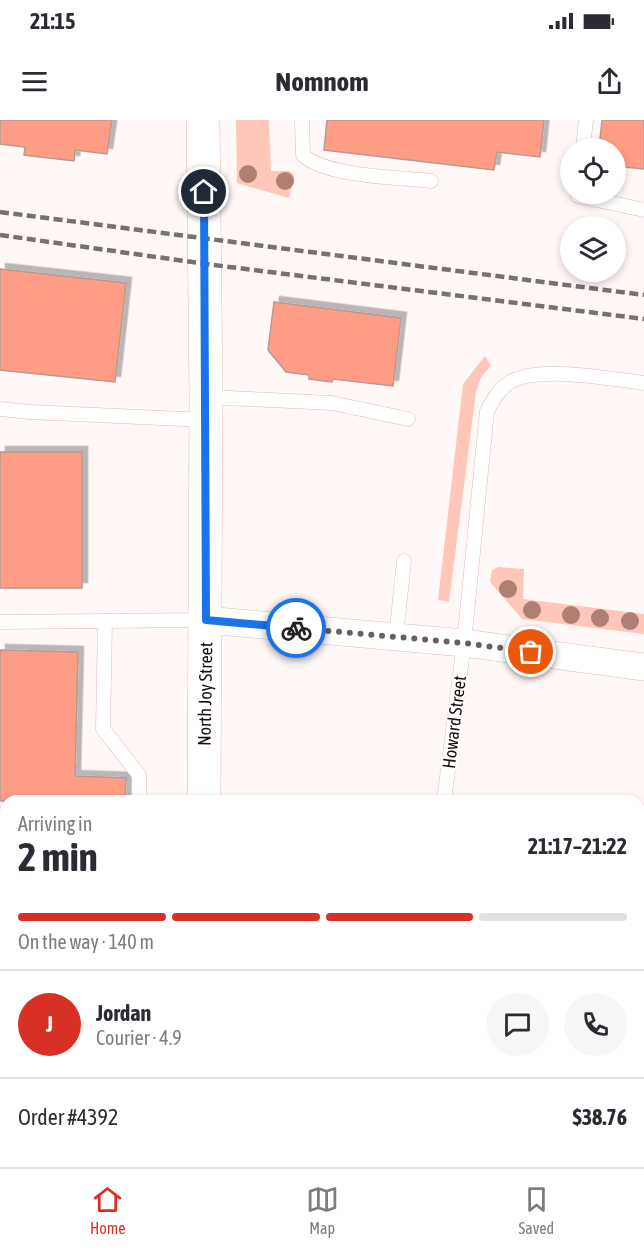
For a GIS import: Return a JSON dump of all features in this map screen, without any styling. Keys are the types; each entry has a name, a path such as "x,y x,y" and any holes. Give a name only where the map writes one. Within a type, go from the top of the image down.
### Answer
{"street":[{"name":"North Joy Street","path":"204,120 206,408 204,795"},
{"path":"206,620 464,643 644,666"}],"lane":[{"path":"303,120 303,155 310,162 333,170 431,181"},
{"path":"584,138 586,120"},
{"path":"616,204 644,210"},
{"name":"Howard Street","path":"445,795 464,643 487,411 496,396 511,381 526,376 571,374 644,383"},
{"path":"0,409 30,412 332,403 408,418"},
{"path":"396,637 404,561"},
{"path":"0,622 206,620"},
{"path":"105,621 103,729 139,775 139,795"}],"shaded area":[{"path":"236,120 269,120 271,171 290,171 294,175 289,198 237,183"},
{"path":"485,356 491,366 481,377 476,392 449,602 438,600 463,384"},
{"path":"498,567 524,569 523,599 644,614 644,634 522,619 490,582 492,570"}],"building":[{"path":"0,120 112,120 107,154 75,150 74,161 24,155 25,147 0,144"},
{"path":"327,120 544,120 540,157 497,152 494,170 324,150"},
{"path":"602,120 644,120 644,169 626,167 626,138 600,138"},
{"path":"0,269 126,283 115,382 0,370"},
{"path":"274,302 401,318 393,386 333,379 332,382 309,379 309,375 286,372 268,350"},
{"path":"0,452 82,452 82,588 0,588"},
{"path":"0,650 78,652 75,776 126,778 125,795 0,795"}],"railway":[{"path":"0,212 644,295"},
{"path":"0,235 206,264 644,319"}],"way so far":[{"path":"296,628 464,643 531,652"}],"route":[{"path":"204,192 206,620 296,628"}]}
